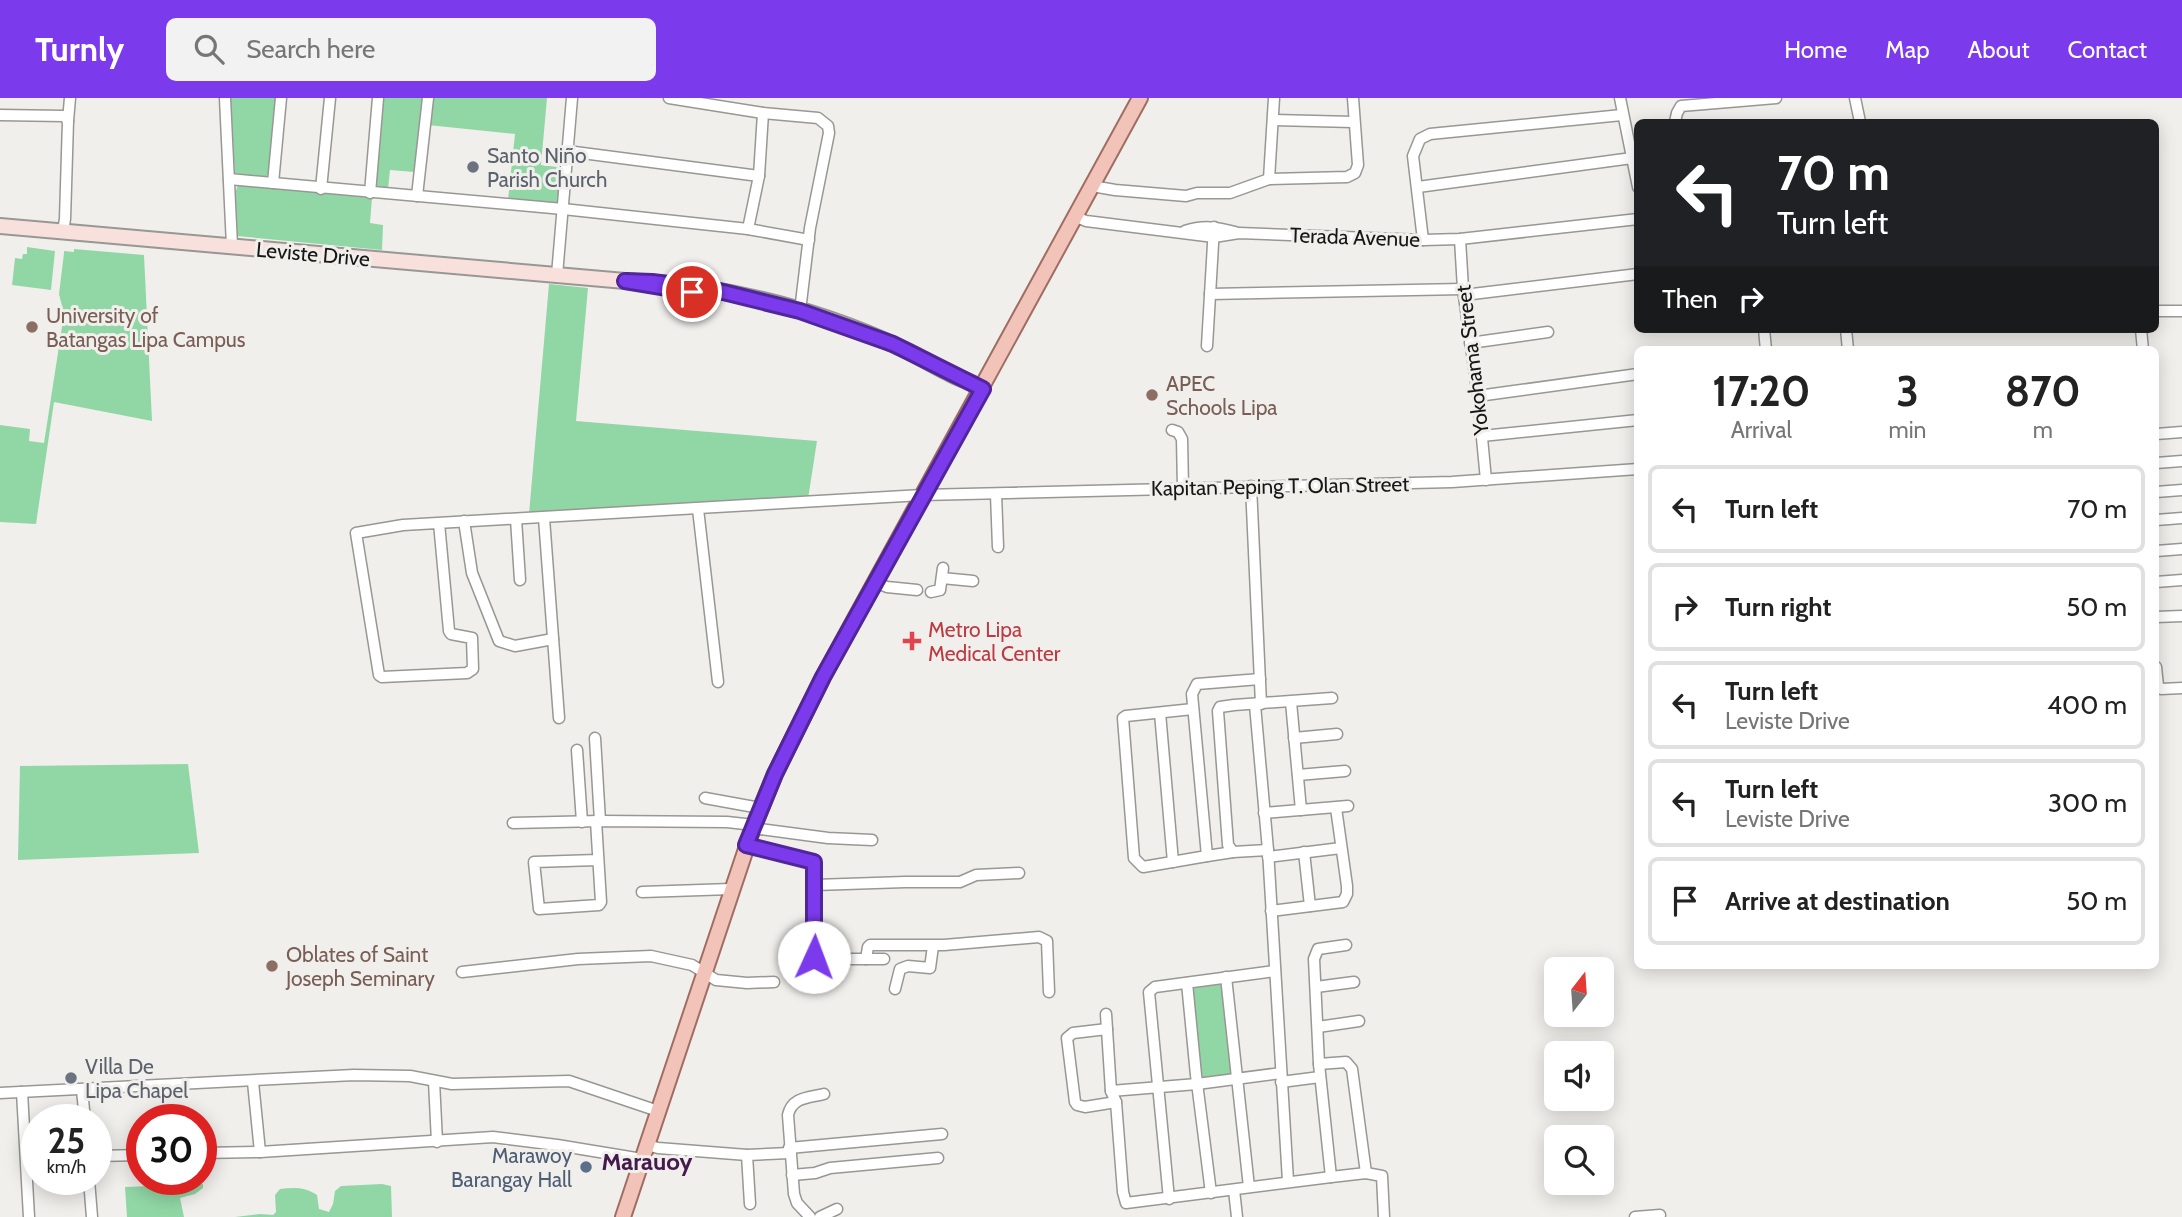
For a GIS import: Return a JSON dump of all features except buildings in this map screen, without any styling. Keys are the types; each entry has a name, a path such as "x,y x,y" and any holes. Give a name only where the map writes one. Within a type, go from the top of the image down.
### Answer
{"main road":[{"path":"623,1217 702,973 760,808 808,706 1140,98"},
{"name":"Leviste Drive","path":"0,226 711,289 800,311 893,344 980,393"},
{"name":"Leviste Drive","path":"625,281 737,300 832,326 903,354 980,393"}],"street":[{"path":"63,231 70,98"},
{"path":"225,98 232,246"},
{"path":"273,183 281,98"},
{"path":"321,189 330,98"},
{"path":"370,193 378,98"},
{"path":"417,196 428,98"},
{"path":"557,275 572,98"},
{"path":"669,98 764,113 818,118 828,126 829,133 808,240 800,311"},
{"path":"1269,178 1274,98"},
{"path":"1093,183 1197,193 1230,193 1269,178 1347,177 1356,173 1358,159 1353,98"},
{"path":"1620,98 1634,168"},
{"path":"1676,119 1681,106 1776,98"},
{"path":"1855,98 1859,119"},
{"path":"748,229 759,176 764,113"},
{"path":"0,115 64,116 68,121"},
{"path":"1423,240 1413,156 1420,139 1430,134 1622,115"},
{"path":"1274,120 1353,122"},
{"path":"567,151 759,176"},
{"path":"1418,187 1632,158"},
{"path":"229,178 321,189 563,209 748,229 808,240"},
{"name":"Terada Avenue","path":"1074,216 1086,221 1185,231 1198,227 1214,232 1423,240 1460,239 1634,219"},
{"path":"1207,346 1214,232"},
{"name":"Yokohama Street","path":"1460,239 1486,480"},
{"path":"1210,294 1464,292 1634,274"},
{"path":"2159,311 2182,311"},
{"path":"1470,343 1549,332"},
{"path":"1478,397 1634,375"},
{"path":"1482,436 1634,420"},
{"path":"1172,430 1178,432 1182,439 1183,488"},
{"path":"2159,435 2182,432"},
{"path":"2159,463 2182,461"},
{"name":"Kapitan Peping T. Olan Street","path":"439,523 449,631 454,635 472,638 473,669 467,673 382,677 379,675 356,533 403,525 922,495 1486,480 1634,469"},
{"path":"1251,486 1260,679 1258,704 1288,1181"},
{"path":"2159,492 2182,490"},
{"path":"996,495 998,547"},
{"path":"698,509 718,682"},
{"path":"544,518 559,718"},
{"path":"2159,520 2182,518"},
{"path":"516,519 520,580"},
{"path":"464,521 472,573 499,641 515,646 553,639"},
{"path":"2159,551 2182,549"},
{"path":"931,592 940,590 943,573 973,581"},
{"path":"2159,582 2182,580"},
{"path":"875,582 917,590"},
{"path":"2159,617 2182,616"},
{"path":"1207,856 1192,694 1197,684 1260,679"},
{"path":"2159,687 2182,688"},
{"path":"1233,852 1228,845 1227,836 1218,712 1220,707 1332,698"},
{"path":"1291,702 1301,810"},
{"path":"1192,709 1126,716 1122,724 1134,858 1143,867 1233,852 1304,852 1341,848"},
{"path":"1160,713 1174,862"},
{"path":"1294,738 1337,734"},
{"path":"595,738 597,860 601,902 599,905 539,909 534,862 597,860"},
{"path":"577,750 582,822"},
{"path":"1298,775 1345,771"},
{"path":"705,798 760,808"},
{"path":"1264,814 1348,806"},
{"path":"1271,911 1343,902 1347,886 1336,808"},
{"path":"513,823 727,822 828,838 872,840"},
{"path":"746,845 814,862 815,959 884,959"},
{"path":"1304,852 1310,906"},
{"path":"815,885 960,882 976,875 1019,873"},
{"path":"642,892 731,889"},
{"path":"866,959 867,947 870,945 933,946 1039,937 1047,941 1049,992"},
{"path":"1331,1177 1319,1064 1315,953 1318,949 1346,945"},
{"path":"895,989 901,969 908,966 930,968 933,946"},
{"path":"462,972 578,959 651,956 692,965 716,980 774,982"},
{"path":"1169,1199 1149,992 1155,987 1275,971"},
{"path":"1226,977 1249,1187"},
{"path":"1316,987 1354,982"},
{"path":"1187,983 1211,1193"},
{"path":"1106,1014 1111,1091 1116,1102 1124,1200 1130,1205 1288,1181 1366,1173 1382,1175 1384,1217"},
{"path":"1318,1027 1359,1021"},
{"path":"1107,1029 1073,1033 1067,1038 1075,1102 1085,1107 1116,1102"},
{"path":"1319,1064 1346,1062 1352,1069 1366,1173"},
{"path":"0,1093 354,1075 410,1076 452,1084 569,1081 658,1111"},
{"path":"1111,1091 1238,1078 1320,1077"},
{"path":"434,1081 437,1142"},
{"path":"253,1082 260,1152"},
{"path":"82,1090 83,1104"},
{"path":"22,1092 29,1217"},
{"path":"810,1217 797,1203 793,1194 788,1115 792,1104 824,1094"},
{"path":"647,1145 747,1155 942,1134"},
{"path":"217,1153 493,1137 642,1159"},
{"path":"747,1155 750,1204"},
{"path":"792,1175 815,1173 830,1168 938,1158"},
{"path":"1234,1190 1237,1217"},
{"path":"90,1195 92,1217"},
{"path":"820,1217 837,1209"},
{"path":"1634,1217 1660,1215"}],"green space":[{"path":"230,98 277,98 270,169 266,178 235,173"},
{"path":"383,98 423,98 414,172 390,170 388,189 375,185"},
{"path":"431,98 547,98 541,165 557,167 561,171 557,203 508,200 515,134 428,125"},
{"path":"238,184 372,198 370,223 383,225 382,250 237,236 234,197"},
{"path":"27,247 55,251 51,290 12,285 15,258 22,259 23,254 27,254"},
{"path":"74,249 144,255 152,421 54,402 36,524 0,522 0,425 30,429 29,441 44,443 64,314 59,294 64,251 74,252"},
{"path":"549,284 588,288 576,421 817,441 808,499 529,514"},
{"path":"188,764 199,853 18,860 20,766"},
{"path":"1220,983 1224,986 1232,1072 1229,1076 1203,1078 1193,987"},
{"path":"341,1186 391,1186 392,1217 235,1217 273,1215 276,1212 275,1195 280,1189 299,1188 313,1192 317,1195 319,1209 329,1212 335,1191"},
{"path":"125,1187 126,1195 191,1195 180,1198 184,1217 127,1217"}],"place":[{"name":"Santo Niño Parish Church","path":"473,167"},
{"name":"University of Batangas Lipa Campus","path":"32,327"},
{"name":"APEC Schools Lipa","path":"1152,395"},
{"name":"Metro Lipa Medical Center","path":"912,641"},
{"name":"Oblates of Saint Joseph Seminary","path":"272,966"},
{"name":"Villa De Lipa Chapel","path":"71,1078"},
{"name":"Marawoy Barangay Hall","path":"586,1167"}],"district":[{"name":"Marauoy","path":"647,1161"}],"route":[{"path":"692,292 625,281 711,289 800,311 893,344 983,389 823,677 775,774 746,845 814,862 814,957"}]}
